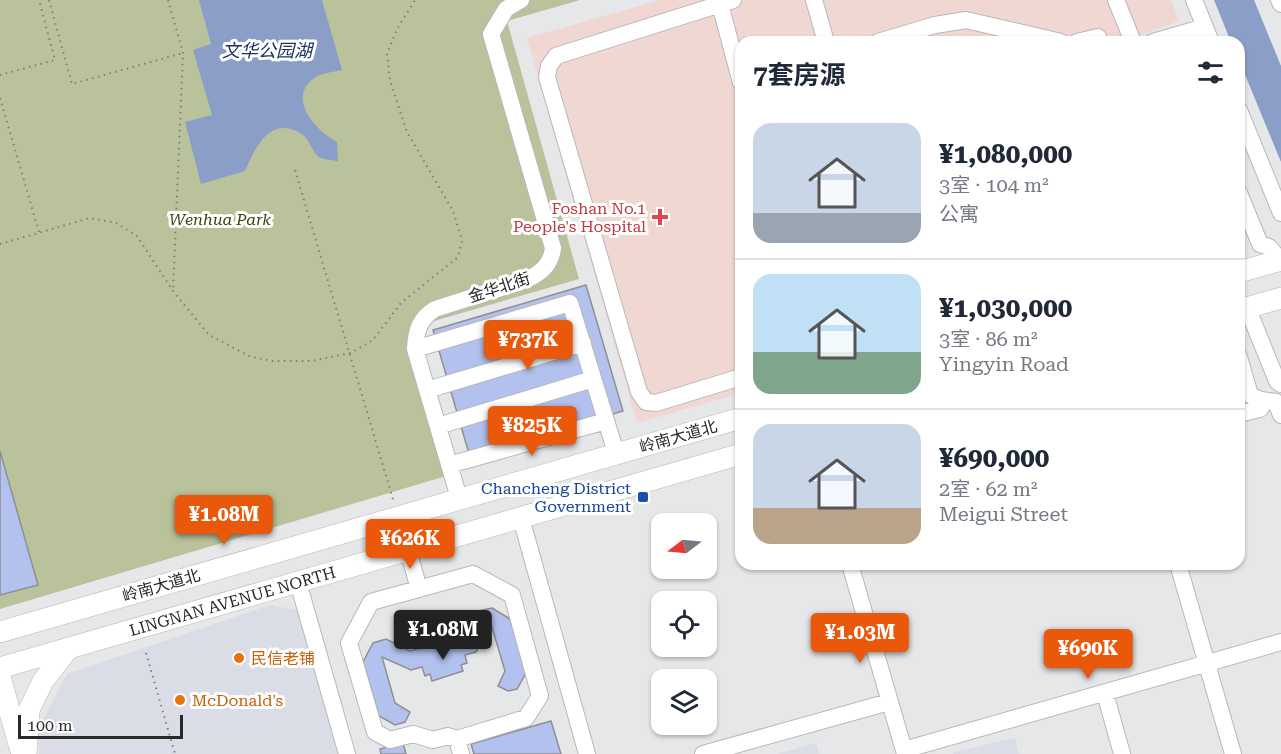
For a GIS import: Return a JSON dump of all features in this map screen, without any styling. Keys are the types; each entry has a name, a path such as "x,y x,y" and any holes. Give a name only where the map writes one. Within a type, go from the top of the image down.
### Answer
{"main road":[{"path":"1245,270 1281,260"},
{"path":"1245,308 1281,298"},
{"name":"岭南大道北","path":"0,632 398,515 735,420"},
{"name":"LINGNAN AVENUE NORTH","path":"0,668 735,456"},
{"path":"24,754 29,710 43,681 68,649"},
{"path":"0,677 4,703 24,754"}],"street":[{"name":"金华北街","path":"415,349 420,323 435,309 526,280 538,274 552,258 553,248 490,34 506,9 521,0"},
{"path":"814,0 824,36"},
{"path":"1116,0 1131,36"},
{"path":"1194,0 1208,34"},
{"path":"1279,0 1281,4"},
{"path":"735,51 726,2 556,56 547,77 639,392 646,402 656,404 735,379"},
{"path":"898,36 935,25 966,20 1035,36"},
{"path":"1245,127 1281,213"},
{"path":"1245,208 1260,244 1269,247 1281,260"},
{"path":"459,498 415,349 570,303 616,453"},
{"path":"1245,313 1277,381 1281,384"},
{"path":"427,390 583,344"},
{"path":"1245,376 1251,395 1276,402"},
{"path":"438,426 593,379"},
{"path":"1245,413 1276,402"},
{"path":"449,465 606,421"},
{"path":"520,518 587,754"},
{"path":"408,550 419,589"},
{"path":"852,570 904,752 1281,642"},
{"path":"1180,570 1233,754"},
{"path":"473,574 512,595 540,696 526,718 459,746 448,736 433,741 413,734 390,740 375,732 349,643 371,602 473,574"},
{"path":"298,582 347,754"},
{"path":"1105,693 1122,754"},
{"path":"703,754 889,702"}],"path":[{"path":"0,75 55,60 39,0"},
{"path":"49,0 72,84 183,53"},
{"path":"168,0 183,53 173,291"},
{"path":"0,244 90,218 116,223 137,236 173,291 209,335 249,356 272,361 311,361 351,353 373,340 400,303 458,257 462,241 453,210 408,132 390,81 387,54 397,29 415,0"},
{"path":"0,98 39,232"},
{"path":"295,170 398,515"},
{"path":"146,653 175,754"}],"shaded area":[{"name":"Foshan No.1 People's Hospital","path":"660,0 1171,0 1179,21 1137,36 735,36 735,395 637,423 527,38"},
{"path":"270,605 297,610 339,754 39,754 39,727 67,674"},
{"path":"1015,738 1019,754 953,754 954,752"},
{"path":"816,743 819,754 777,754"}],"green space":[{"name":"Wenhua Park","path":"0,0 580,0 507,21 579,279 410,328 446,476 0,609"}],"water":[{"name":"文华公园湖","path":"199,0 322,0 342,70 314,78 306,86 303,95 304,105 314,123 337,142 338,161 319,157 302,134 281,128 265,136 245,171 201,184 185,122 212,115 193,50 211,44"},
{"path":"1214,0 1254,0 1281,66 1281,162 1245,75 1245,36 1229,36"}],"building":[{"path":"586,285 623,411 470,457 433,330"},
{"path":"0,451 38,585 0,595"},
{"path":"492,608 510,619 526,673 517,689 508,691 498,686 505,671 491,624 476,652 465,655 467,663 461,665 463,671 432,681 430,674 425,676 422,667 411,670 382,657 395,703 410,712 405,722 395,725 379,716 363,662 373,643 386,639 410,651 466,636 479,611"},
{"path":"551,721 561,754 474,754 471,744"},
{"path":"403,743 406,754 381,754 380,749"}],"place":[{"name":"Foshan No.1 People's Hospital","path":"660,217"},
{"name":"Chancheng District Government","path":"643,497"},
{"name":"民信老铺","path":"239,658"},
{"name":"McDonald's","path":"180,700"}]}
